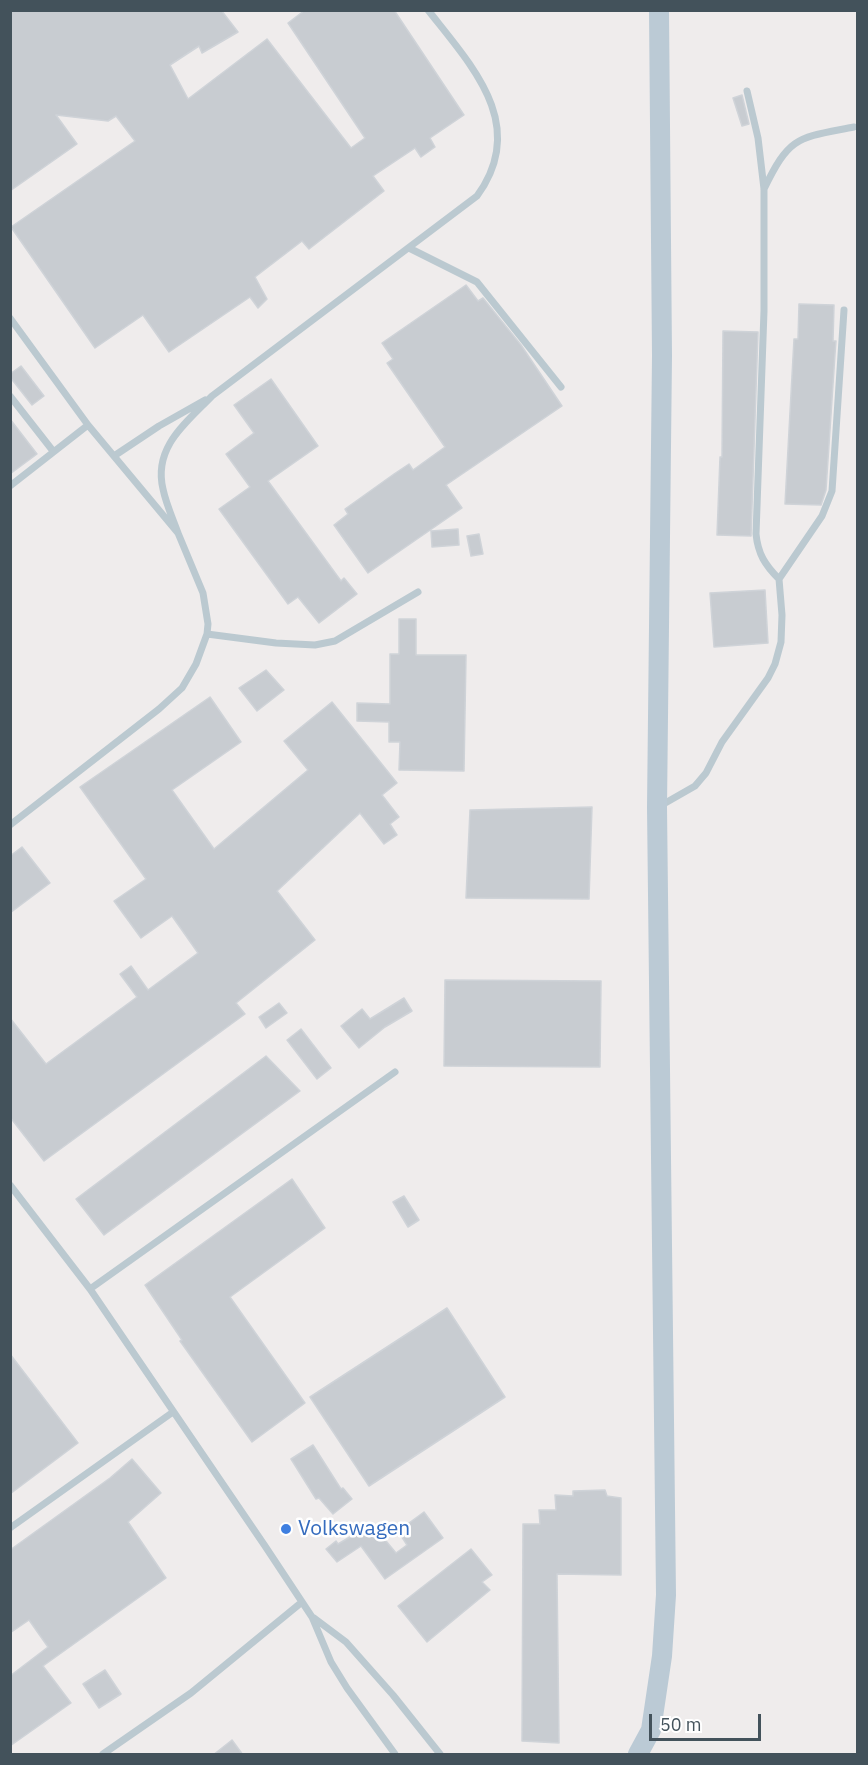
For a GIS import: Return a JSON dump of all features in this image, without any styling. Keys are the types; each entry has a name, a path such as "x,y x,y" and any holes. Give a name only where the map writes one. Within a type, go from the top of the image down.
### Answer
{"main road":[{"path":"638,1755 651,1730 662,1656 666,1595 657,807 662,356 659,10"}],"lane":[{"path":"10,825 159,709 183,688 196,664 207,634 208,624 203,593 178,533 163,488 161,466 166,447 180,429 213,396 477,196 487,182 498,139 487,90 474,68 428,10"},
{"path":"747,91 758,138 764,189 764,311 756,534 760,556 779,579"},
{"path":"764,189 786,149 812,135 854,127"},
{"path":"409,248 477,282 561,387"},
{"path":"657,807 695,786 706,773 722,742 768,678 775,664 780,642 782,615 779,579 822,516 832,491 844,310"},
{"path":"10,318 88,425 178,533"},
{"path":"10,396 53,451"},
{"path":"114,456 159,426 213,396"},
{"path":"10,486 88,425"},
{"path":"207,634 276,643 315,645 335,641 418,592"},
{"path":"90,1289 395,1072"},
{"path":"10,1185 90,1289 302,1602 312,1617 331,1662 395,1755"},
{"path":"10,1528 173,1412"},
{"path":"103,1755 191,1693 302,1602"},
{"path":"312,1617 346,1642 393,1695 440,1755"}],"building":[{"path":"10,10 221,10 238,32 202,53 199,46 170,65 188,99 267,39 351,148 365,138 288,23 305,10 394,10 464,115 430,138 435,147 421,157 415,148 373,176 384,191 309,249 302,241 255,277 267,299 258,308 250,297 169,352 143,315 95,348 11,227 135,141 116,116 108,121 56,115 77,144 10,191"},
{"path":"742,95 749,124 742,126 733,98"},
{"path":"466,285 478,301 483,298 521,345 562,406 446,485 462,508 368,573 334,525 348,514 345,509 394,474 409,464 413,470 445,447 387,363 393,359 382,343"},
{"path":"799,304 834,305 833,341 836,341 826,490 821,505 785,504 794,339 798,339"},
{"path":"723,331 758,332 751,536 717,535 720,457 722,457"},
{"path":"21,366 44,396 32,405 10,377 10,374"},
{"path":"271,379 318,446 268,481 341,581 344,578 357,594 319,623 298,597 288,604 219,509 250,487 226,454 254,433 234,405"},
{"path":"10,419 37,454 10,474"},
{"path":"458,529 459,545 432,547 431,531"},
{"path":"479,534 483,554 471,556 467,536"},
{"path":"765,590 768,643 714,647 710,593"},
{"path":"399,619 416,619 416,655 466,655 464,771 399,770 400,742 389,742 389,722 357,721 357,703 390,704 390,654 399,654"},
{"path":"266,670 284,690 257,711 239,688"},
{"path":"210,697 241,742 172,790 214,849 308,770 284,741 332,702 397,783 382,795 399,817 390,824 397,835 384,844 360,813 277,891 315,940 236,1003 245,1014 44,1161 10,1117 10,1018 46,1064 137,997 120,974 131,966 148,990 198,953 172,916 141,938 114,901 146,879 80,787"},
{"path":"592,807 589,899 466,898 470,810"},
{"path":"22,847 50,883 10,913 10,856"},
{"path":"445,980 601,981 600,1067 444,1066"},
{"path":"404,998 412,1011 385,1027 359,1048 341,1026 362,1009 370,1019"},
{"path":"279,1003 287,1013 266,1028 259,1017"},
{"path":"301,1029 331,1068 317,1079 287,1040"},
{"path":"266,1056 300,1091 104,1235 76,1199"},
{"path":"292,1179 325,1228 230,1297 305,1403 252,1442 180,1341 182,1340 145,1285"},
{"path":"404,1196 419,1220 408,1227 393,1202"},
{"path":"447,1308 505,1397 369,1486 310,1397"},
{"path":"10,1354 78,1443 10,1494"},
{"path":"313,1445 341,1489 343,1488 352,1499 333,1514 319,1498 316,1499 291,1459"},
{"path":"132,1459 161,1493 128,1522 166,1578 43,1666 71,1703 10,1746 10,1676 48,1647 29,1620 10,1633 10,1550 110,1478"},
{"path":"605,1490 607,1496 621,1498 621,1575 557,1574 559,1743 522,1741 523,1524 540,1524 539,1510 556,1510 555,1495 573,1496 573,1491"},
{"path":"424,1512 443,1538 385,1579 361,1546 337,1562 326,1549 336,1541 338,1544 372,1524 396,1553 407,1545 398,1531"},
{"path":"471,1549 492,1575 482,1582 490,1590 427,1642 398,1606"},
{"path":"105,1670 121,1694 99,1708 83,1684"},
{"path":"232,1740 243,1755 213,1755"}],"place":[{"name":"Volkswagen","path":"286,1529"}]}
